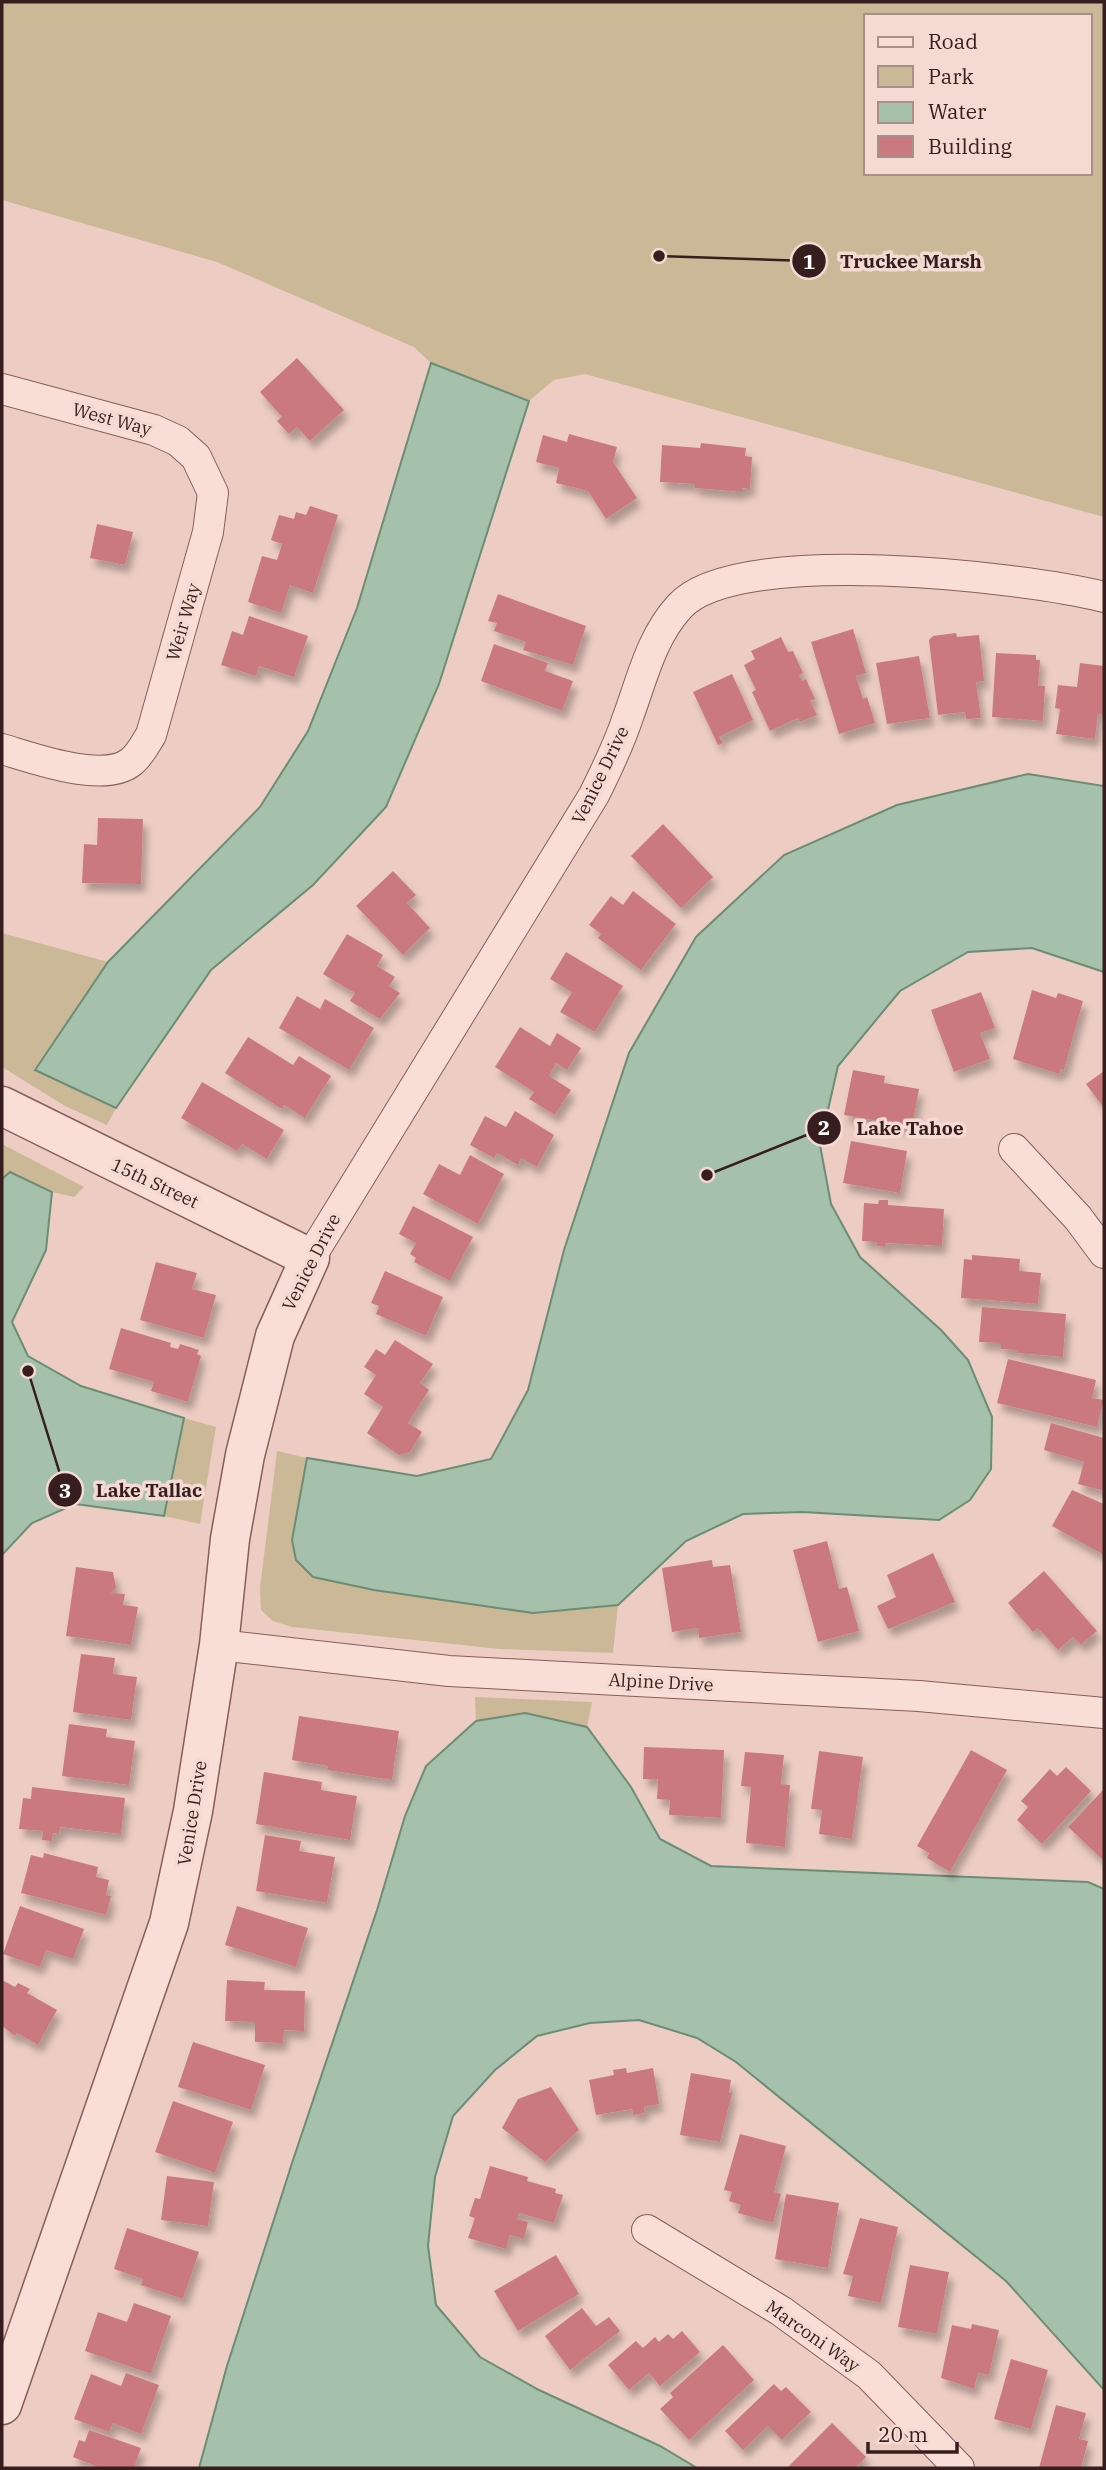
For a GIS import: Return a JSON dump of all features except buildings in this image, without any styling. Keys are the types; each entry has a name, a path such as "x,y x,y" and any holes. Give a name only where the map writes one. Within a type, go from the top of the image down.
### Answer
{"street":[{"name":"West Way","path":"2,389 154,430 178,440 196,457 206,475"},
{"name":"Weir Way","path":"2,749 64,766 95,771 130,764 151,735 208,532 213,493 206,475"},
{"name":"Venice Drive","path":"2,2405 169,1923 182,1872 219,1645 230,1539 259,1392 275,1336 310,1258 594,795 613,755 661,629 681,604 700,591 764,575 858,570 999,577 1104,597"},
{"name":"15th Street","path":"2,1106 310,1258"},
{"path":"1014,1149 1078,1218 1104,1253"},
{"name":"Alpine Drive","path":"219,1645 449,1671 919,1696 1104,1713"},
{"name":"Marconi Way","path":"647,2230 781,2311 869,2375 958,2468"}],"green space":[{"path":"2,2 1104,2 1104,517 585,374 554,380 529,401 431,363 414,347 217,262 2,200"},
{"path":"2,933 108,962 35,1069 116,1108 107,1125 65,1106 2,1067"},
{"path":"2,1144 84,1187 74,1197 52,1192 10,1172 2,1179"},
{"path":"184,1418 216,1427 200,1524 164,1516"},
{"path":"277,1451 307,1458 292,1540 374,1590 533,1613 618,1605 613,1653 500,1649 292,1627 273,1621 261,1610 260,1588"},
{"path":"475,1697 592,1702 587,1727 525,1713 476,1721"}],"water":[{"path":"431,363 529,401 439,684 386,807 313,885 211,970 116,1108 35,1070 108,962 260,807 308,731 357,608"},
{"path":"1028,774 1104,786 1104,972 1032,948 968,952 900,991 838,1066 820,1145 831,1204 860,1257 941,1330 968,1360 992,1417 991,1469 970,1500 939,1520 803,1512 743,1514 686,1541 618,1605 533,1613 374,1590 313,1577 296,1560 292,1540 307,1458 417,1476 491,1459 528,1390 564,1250 629,1053 696,937 784,855 897,805"},
{"path":"10,1172 52,1192 46,1250 12,1322 28,1356 81,1386 184,1418 164,1516 75,1504 32,1523 2,1555 2,1179"},
{"path":"525,1713 587,1727 631,1787 660,1839 711,1866 1088,1882 1104,1889 1104,2390 1006,2281 736,2062 697,2038 639,2020 590,2023 537,2036 495,2070 453,2116 435,2177 428,2246 436,2305 480,2357 539,2390 660,2446 697,2468 199,2468 227,2366 293,2160 377,1910 405,1816 426,1766 476,1721"}],"place":[{"name":"Truckee Marsh","path":"659,256"},
{"name":"Lake Tahoe","path":"707,1175"},
{"name":"Lake Tallac","path":"28,1371"}]}
